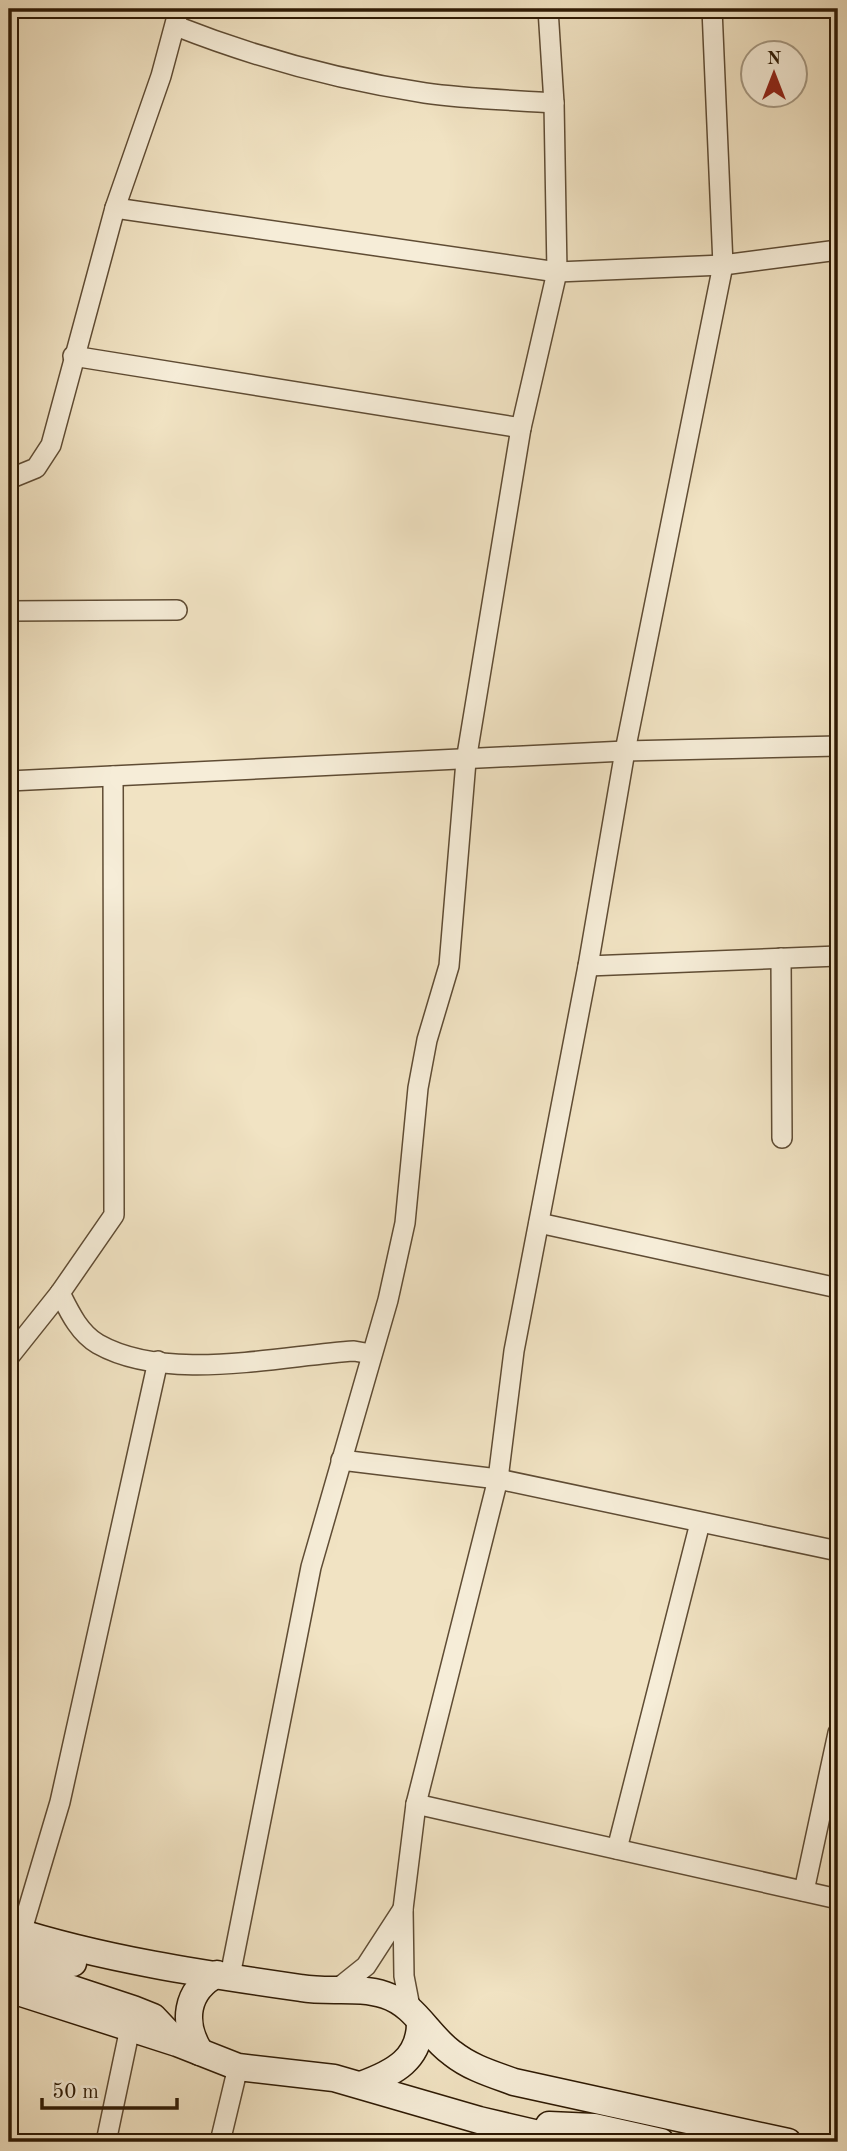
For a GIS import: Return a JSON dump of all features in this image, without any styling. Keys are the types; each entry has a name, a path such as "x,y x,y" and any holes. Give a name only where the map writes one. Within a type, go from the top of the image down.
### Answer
{"main road":[{"path":"13,1937 304,1989 362,1989 387,1995 415,2014 450,2052 474,2069 514,2082 788,2142"},
{"path":"9,1968 153,2017 188,2047"},
{"path":"188,2047 191,2037 188,2011 195,1993 205,1981 224,1975"},
{"path":"9,1989 188,2047 238,2067 289,2070 362,2085 444,2109 583,2135 661,2142"},
{"path":"362,2085 384,2077 408,2059 417,2048 415,2014"},
{"path":"474,2069 484,2084 499,2095 555,2109 583,2135"}],"street":[{"path":"224,1975 311,1567 388,1300 405,1223 418,1088 427,1040 449,966 466,761 521,428 557,272 554,103 548,9"},
{"path":"415,2014 404,1976 403,1909 416,1804 498,1479 514,1352 588,966 625,751 723,265 712,9"},
{"path":"9,479 36,468 51,444 115,208 177,18 245,54 329,76 428,93 554,103"},
{"path":"115,208 557,272 723,265 838,250"},
{"path":"73,356 521,428"},
{"path":"9,611 177,610"},
{"path":"9,781 466,761 625,751 838,746"},
{"path":"9,1357 60,1293 114,1215 113,776"},
{"path":"588,966 838,956"},
{"path":"781,958 782,1139"},
{"path":"539,1223 838,1288"},
{"path":"60,1293 73,1320 96,1343 127,1356 190,1363 354,1351 371,1354"},
{"path":"13,1937 60,1802 158,1361"},
{"path":"341,1460 498,1479 838,1551"},
{"path":"617,1849 700,1523"},
{"path":"804,1891 838,1733"},
{"path":"416,1804 838,1899"},
{"path":"336,1990 366,1965 403,1909"},
{"path":"106,2142 130,2028"},
{"path":"220,2142 238,2067"}]}
